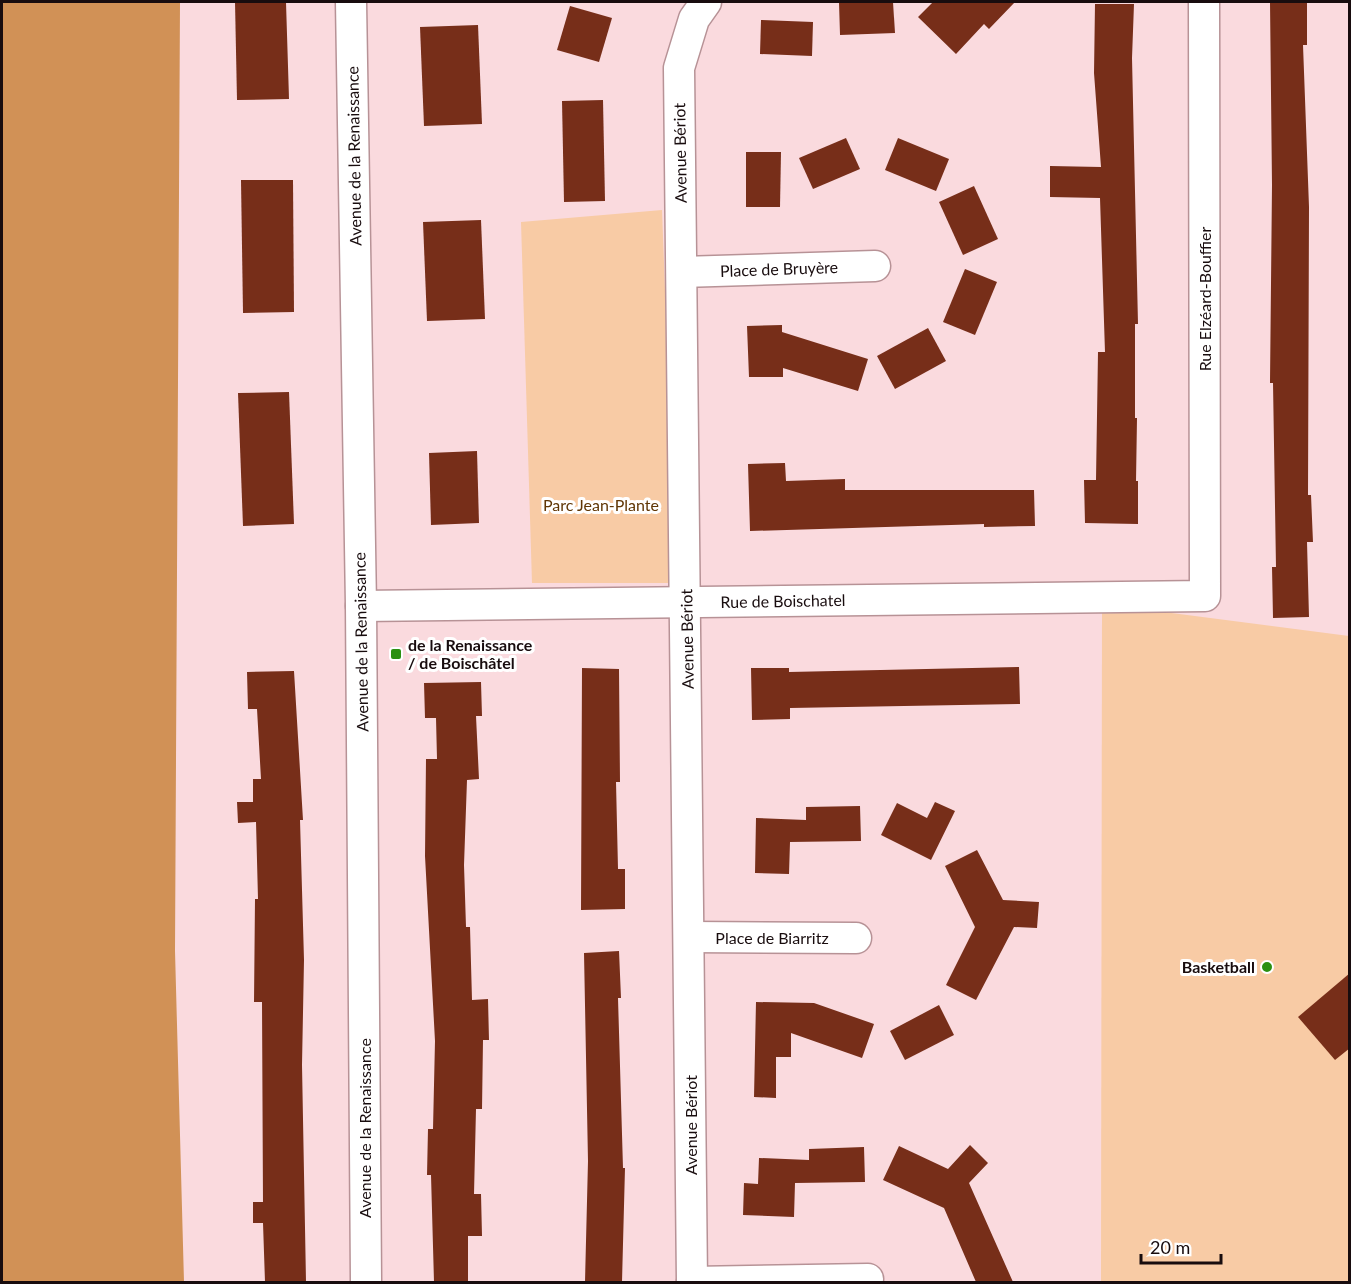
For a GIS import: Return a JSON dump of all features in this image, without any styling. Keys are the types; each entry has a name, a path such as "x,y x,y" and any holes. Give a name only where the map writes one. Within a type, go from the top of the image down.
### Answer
{"street":[{"name":"Avenue de la Renaissance","path":"351,2 361,606 366,1282"},
{"name":"Avenue Bériot","path":"692,1282 679,68 694,19 706,2"},
{"name":"Rue Elzéard-Bouffier","path":"1204,2 1205,596"},
{"name":"Place de Bruyère","path":"682,272 875,266"},
{"name":"Rue de Boischatel","path":"361,606 1205,596"},
{"name":"Place de Biarritz","path":"689,938 856,938"},
{"path":"692,1282 868,1278"}],"green space":[{"name":"Parc Jean-Plante","path":"662,210 676,583 532,583 521,222"},
{"path":"1102,604 1349,636 1349,1282 1101,1282"}],"shaded area":[{"path":"2,2 180,2 175,951 184,1282 2,1282"}],"building":[{"path":"235,2 286,2 289,99 237,100"},
{"path":"839,2 893,2 895,33 840,35"},
{"path":"933,2 1015,2 989,29 984,24 956,54 918,17"},
{"path":"1270,2 1307,2 1307,45 1303,45 1309,207 1308,495 1311,495 1313,542 1307,542 1309,617 1273,618 1272,567 1276,567 1273,383 1270,383 1272,185"},
{"path":"1095,4 1134,4 1132,58 1138,324 1135,324 1135,418 1137,418 1138,524 1085,523 1084,480 1096,480 1098,352 1105,352 1100,198 1050,197 1050,166 1101,167 1094,73"},
{"path":"570,6 612,18 599,62 557,50"},
{"path":"761,20 813,22 812,56 760,54"},
{"path":"478,25 482,124 424,126 420,27"},
{"path":"603,100 605,201 564,202 562,101"},
{"path":"846,138 860,169 813,189 799,158"},
{"path":"898,138 949,159 936,191 885,170"},
{"path":"746,152 781,152 780,207 746,207"},
{"path":"241,180 293,180 294,312 243,313"},
{"path":"974,186 998,239 963,255 939,202"},
{"path":"481,220 485,319 427,321 423,222"},
{"path":"965,269 997,282 975,335 943,322"},
{"path":"782,325 782,332 868,359 858,391 783,368 783,377 749,377 747,326"},
{"path":"928,328 946,361 895,389 877,356"},
{"path":"289,392 294,524 243,526 238,393"},
{"path":"477,451 479,523 431,525 429,453"},
{"path":"785,463 786,481 845,479 845,490 1034,490 1035,526 984,527 984,524 750,531 748,464"},
{"path":"1019,667 1020,704 790,708 790,719 752,720 751,668 789,668 789,672"},
{"path":"582,668 619,669 620,782 616,782 618,869 625,869 625,909 581,910"},
{"path":"294,671 303,820 300,820 304,960 302,1065 306,1282 265,1282 263,1223 253,1223 253,1202 263,1202 262,1002 254,1002 255,899 258,899 256,822 238,823 237,802 253,802 253,779 261,779 257,709 248,709 247,672"},
{"path":"481,682 482,716 476,716 479,779 467,780 464,865 466,927 470,927 472,1000 488,999 489,1040 483,1040 482,1109 476,1109 474,1194 481,1194 482,1236 468,1236 468,1282 434,1282 431,1175 427,1175 428,1129 433,1129 435,1041 425,856 426,759 437,759 436,718 425,718 424,683"},
{"path":"935,802 955,811 931,860 881,835 897,803 927,818"},
{"path":"860,806 861,841 790,842 789,874 755,873 756,818 806,820 806,807"},
{"path":"977,850 1003,900 1039,902 1037,928 1014,927 976,1000 946,985 975,927 945,866"},
{"path":"619,951 621,998 618,998 623,1168 625,1168 622,1282 585,1282 588,1161 584,953"},
{"path":"1350,973 1350,1048 1335,1060 1298,1017"},
{"path":"756,1002 814,1003 874,1024 862,1058 791,1033 791,1057 776,1057 776,1098 754,1097"},
{"path":"939,1005 954,1035 905,1060 890,1031"},
{"path":"970,1145 988,1163 969,1183 1013,1282 976,1282 944,1208 883,1180 899,1146 948,1169"},
{"path":"864,1147 865,1182 795,1183 794,1217 743,1215 744,1183 758,1184 759,1158 809,1160 809,1149"}],"place":[{"name":"de la Renaissance / de Boischâtel","path":"396,654"},
{"name":"Basketball","path":"1267,967"}]}
